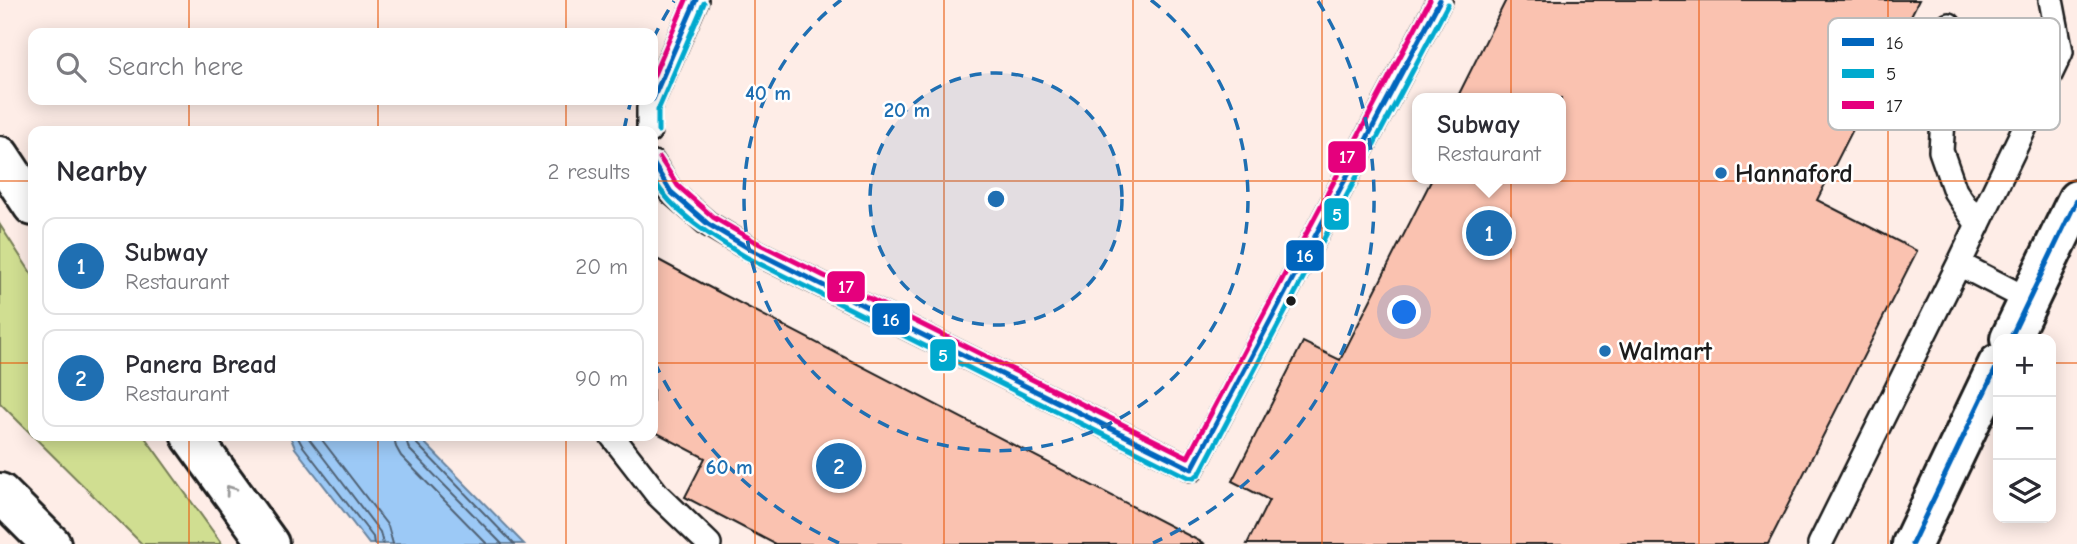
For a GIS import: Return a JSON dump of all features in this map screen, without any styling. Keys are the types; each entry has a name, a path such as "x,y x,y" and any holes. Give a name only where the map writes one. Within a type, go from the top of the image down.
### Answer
{"main road":[{"path":"0,156 28,198"},
{"path":"2012,334 2077,200"},
{"path":"1912,544 1993,374"},
{"path":"195,441 269,544"},
{"path":"0,493 51,544"}],"lane":[{"path":"658,87 696,0"},
{"path":"658,171 671,192 708,224 750,249 1192,469 1440,0"},
{"path":"2051,0 2057,18"},
{"path":"2060,28 2069,56 2060,73"},
{"path":"649,126 650,105"},
{"path":"1942,130 1941,151 1955,191 1978,225"},
{"path":"1820,544 1978,225 2029,130"},
{"path":"1959,264 2029,300"},
{"path":"616,441 657,494 709,544"}],"green space":[{"path":"0,225 28,268 28,431 0,403"},
{"path":"38,441 148,441 222,544 142,544"}],"water":[{"path":"292,441 423,441 524,544 369,544"}],"building":[{"name":"Walmart","path":"1506,0 1919,0 1910,18 1828,18 1828,130 1853,130 1817,200 1917,251 1768,544 1247,544 1269,500 1232,481 1303,342 1340,360 1429,184 1566,184 1566,93 1460,93"},
{"path":"658,260 1205,544 775,544 685,497 705,458 658,434"}],"transit line":[{"name":"17","path":"658,65 686,0"},
{"name":"16","path":"658,87 696,0"},
{"name":"17","path":"660,158 678,186 713,217 754,241 1188,457 1430,0"},
{"name":"16","path":"658,171 671,192 708,224 750,249 1192,469 1440,0"},
{"name":"5","path":"658,131 658,110 704,3"},
{"name":"5","path":"658,186 683,214 746,257 1194,478 1200,473 1448,4"},
{"name":"16","path":"2012,334 2077,200"},
{"name":"16","path":"1912,544 1993,374"}],"place":[{"name":"Hannaford","path":"1721,173"},
{"name":"Subway","path":"1489,233"},
{"name":"Walmart","path":"1605,351"},
{"name":"Panera Bread","path":"839,466"}]}
